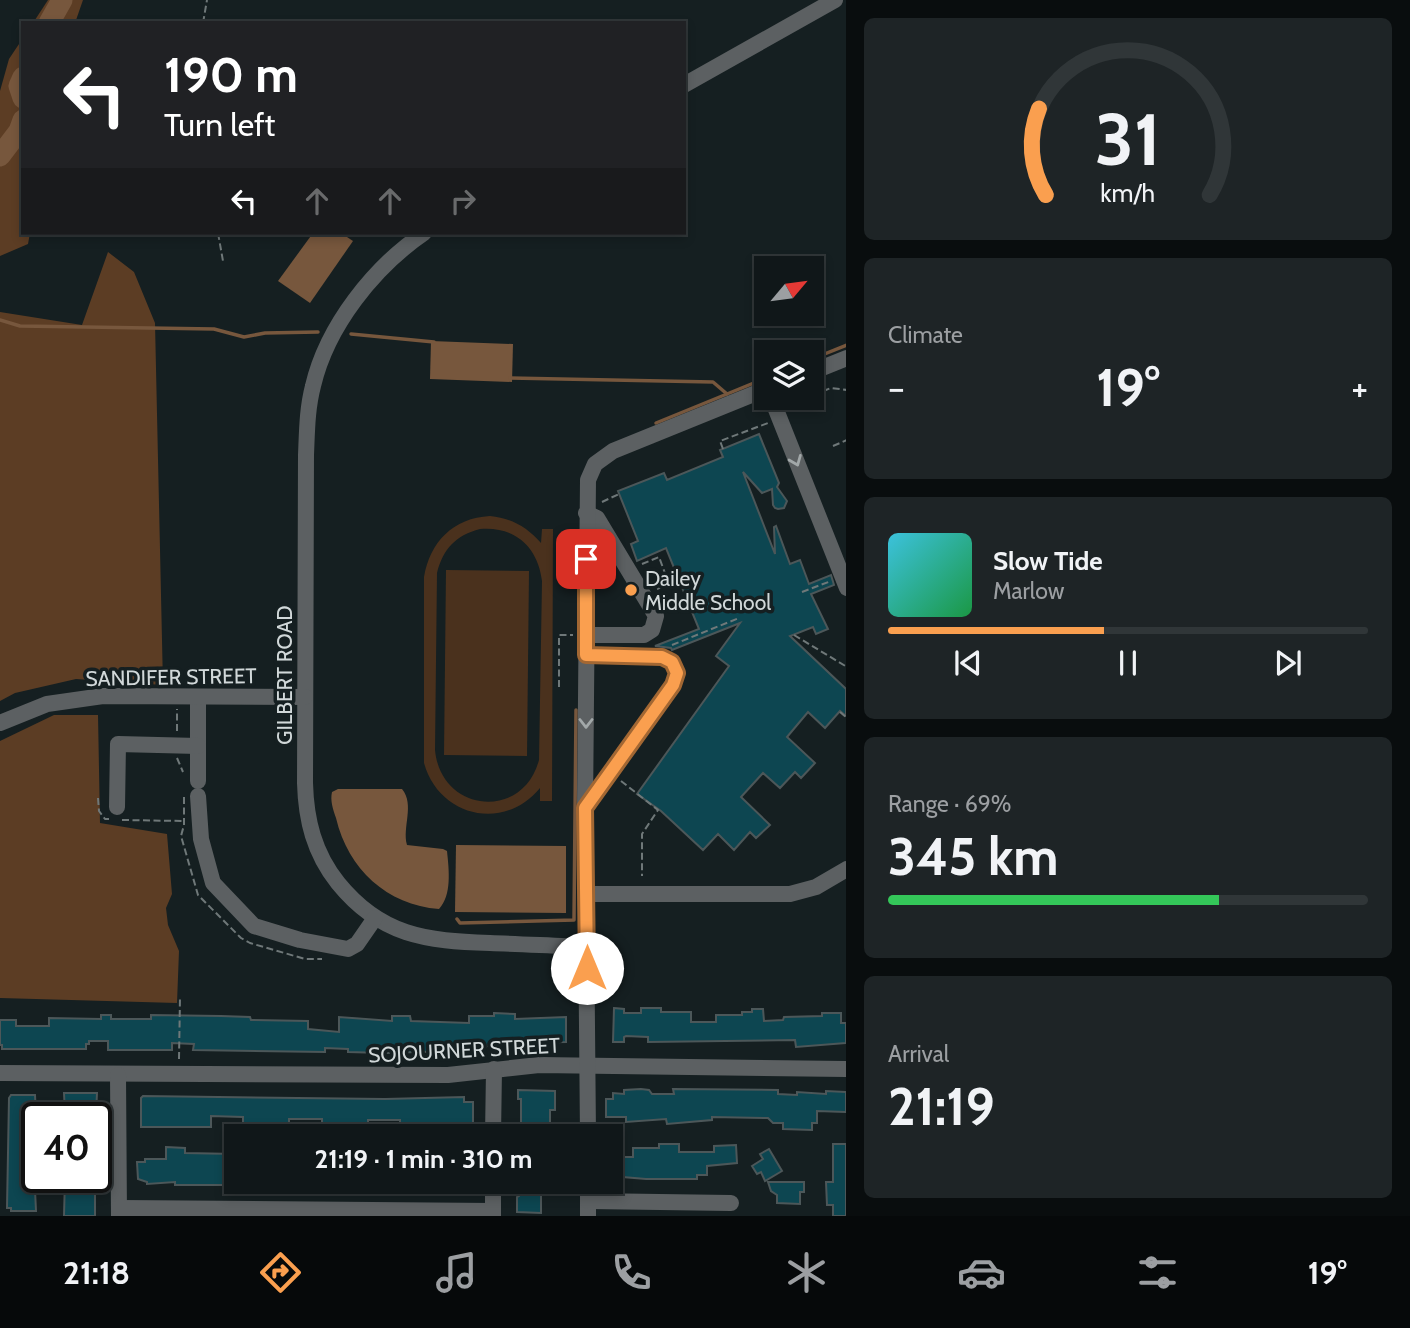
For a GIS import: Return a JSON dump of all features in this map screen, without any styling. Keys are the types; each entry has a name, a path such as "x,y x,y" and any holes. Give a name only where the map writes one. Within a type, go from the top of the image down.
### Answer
{"street":[{"path":"686,84 835,0"},
{"name":"GILBERT ROAD","path":"421,235 406,245 373,276 353,302 326,350 313,384 307,416 306,802 313,838 331,873 359,906 404,933 434,940 587,947"},
{"path":"824,367 846,358"},
{"path":"588,1124 586,655 581,635 592,509 587,480 592,468 603,456 754,394"},
{"path":"776,410 846,588"},
{"path":"581,635 644,635 652,630 656,616 592,509"},
{"path":"585,808 677,677 674,666 662,657 586,655"},
{"name":"SANDIFER STREET","path":"0,723 47,704 103,696 305,697"},
{"path":"198,697 198,746 192,786 201,839 213,883 254,926 300,940 348,948 357,944 375,918"},
{"path":"117,807 118,744 198,746"},
{"path":"587,894 790,894 816,887 846,869"},
{"name":"SOJOURNER STREET","path":"0,1073 448,1075 539,1065 846,1069"},
{"path":"493,1124 494,1069"},
{"path":"118,1075 119,1212 493,1213 493,1194"},
{"path":"588,1209 732,1203"}],"path":[{"path":"203,21 207,0"},
{"path":"218,235 223,261"},
{"path":"824,391 831,388 846,390"},
{"path":"723,449 720,441 769,422"},
{"path":"833,446 846,440"},
{"path":"592,509 620,494"},
{"path":"638,565 659,557 669,584"},
{"path":"654,590 679,580"},
{"path":"802,592 832,580"},
{"path":"670,646 739,618"},
{"path":"559,687 559,635 581,635"},
{"path":"794,635 846,667"},
{"path":"177,708 178,762 192,786 181,836 198,895 241,938 250,943 305,959 329,959"},
{"path":"840,712 846,718"},
{"path":"619,780 658,810 642,834 642,876"},
{"path":"98,798 99,811 106,819 184,821"},
{"path":"179,1065 180,997"}],"shaded area":[{"path":"48,0 83,0 76,21 34,21"},
{"path":"21,41 21,235 30,235 28,244 0,256 0,91 9,59"},
{"path":"312,235 344,235 353,241 310,303 278,281"},
{"path":"108,252 134,272 155,323 163,685 76,679 15,693 0,701 0,312 82,325"},
{"path":"431,341 513,344 512,382 430,379"},
{"path":"490,516 512,521 530,532 541,543 542,529 553,529 552,801 540,801 540,788 525,802 509,810 491,814 458,806 443,796 424,763 424,577 432,553 445,534 465,521","holes":["480,529 504,531 523,541 536,558 540,569 539,760 530,780 517,793 501,800 483,802 466,797 452,787 441,771 435,750 437,573 447,550 457,539"]},
{"path":"446,570 529,571 527,756 444,755"},
{"path":"54,715 98,715 100,823 167,834 172,894 166,908 168,925 179,951 177,1003 0,998 0,741"},
{"path":"338,789 402,789 408,802 407,845 447,851 448,890 439,909 420,906 387,892 360,868 342,836 333,808 332,792"},
{"path":"456,845 566,846 566,913 455,912"}],"building":[{"path":"759,434 779,483 777,487 787,501 784,508 778,509 773,505 772,489 762,493 743,472 775,554 776,526 790,564 800,560 809,584 831,575 834,585 811,594 828,629 816,634 813,627 790,636 846,689 846,716 840,711 825,728 808,712 787,737 815,763 801,778 795,772 780,788 763,773 741,797 770,825 756,838 750,832 734,850 718,834 703,850 661,811 637,794 729,666 716,656 740,623 672,650 655,646 699,629 666,548 637,561 631,544 638,541 618,491 664,473 667,480 723,457 720,450"},
{"path":"614,1008 624,1009 624,1013 641,1013 641,1008 661,1008 661,1012 691,1012 691,1022 716,1022 716,1015 742,1015 742,1012 752,1012 752,1009 763,1009 764,1021 841,1013 841,1023 846,1023 846,1043 796,1047 795,1040 648,1042 648,1037 626,1036 624,1042 613,1042"},
{"path":"494,1013 515,1014 515,1019 566,1017 566,1042 505,1043 488,1045 485,1048 453,1048 453,1051 385,1053 325,1048 325,1052 193,1050 194,1044 172,1043 172,1050 108,1050 108,1041 89,1041 86,1049 2,1049 0,1045 0,1020 16,1020 16,1026 49,1026 49,1018 101,1019 101,1015 111,1015 111,1019 151,1019 151,1015 250,1017 251,1020 308,1021 308,1029 339,1032 339,1017 392,1021 392,1016 410,1016 411,1021 469,1023 469,1016 494,1016"},
{"path":"641,1089 649,1090 652,1094 674,1094 673,1089 778,1090 778,1094 797,1095 797,1092 846,1092 846,1112 817,1111 817,1123 812,1123 812,1130 783,1129 783,1123 773,1123 768,1118 712,1117 712,1120 667,1124 666,1119 626,1122 626,1117 606,1117 606,1099 613,1099 613,1093 624,1094 624,1090"},
{"path":"518,1090 555,1091 555,1110 550,1110 550,1124 518,1124 521,1123 521,1099 518,1099"},
{"path":"64,1093 97,1093 97,1102 64,1102"},
{"path":"11,1095 35,1095 35,1102 21,1102 21,1193 35,1193 36,1211 11,1211 11,1208 7,1208"},
{"path":"464,1097 464,1102 473,1102 473,1124 400,1124 400,1120 368,1120 368,1124 322,1124 322,1119 289,1119 289,1124 243,1124 243,1117 211,1116 211,1127 141,1127 141,1098"},
{"path":"659,1144 679,1144 679,1152 714,1152 714,1146 736,1145 737,1163 707,1166 707,1175 697,1175 697,1179 623,1177 623,1157 633,1157 633,1148 659,1148"},
{"path":"833,1144 846,1144 846,1216 833,1216 833,1205 827,1205 826,1182 833,1182"},
{"path":"166,1147 185,1148 185,1153 224,1154 224,1185 175,1185 175,1182 147,1184 138,1179 137,1162 145,1162 145,1159 166,1159"},
{"path":"769,1149 782,1171 765,1181 761,1172 757,1174 752,1166 763,1159 760,1154"},
{"path":"768,1182 804,1182 804,1192 800,1192 800,1204 777,1203 777,1195 771,1191"},
{"path":"65,1193 95,1193 95,1216 64,1216"},
{"path":"541,1194 541,1213 517,1212 519,1196"}],"waterway":[{"path":"50,21 62,0"},
{"path":"21,82 21,92"},
{"path":"0,156 21,126"},
{"path":"0,320 20,326 214,329 244,337 265,333 318,332"},
{"path":"351,334 434,342"},
{"path":"824,354 846,345"},
{"path":"510,378 713,382 727,394 754,383"},
{"path":"656,423 727,394"},
{"path":"457,919 460,923 574,920 576,710"}],"place":[{"name":"Dailey Middle School","path":"631,590"}],"route":[{"path":"586,559 586,655 662,657 672,662 677,673 676,681 585,808 587,968"}]}
